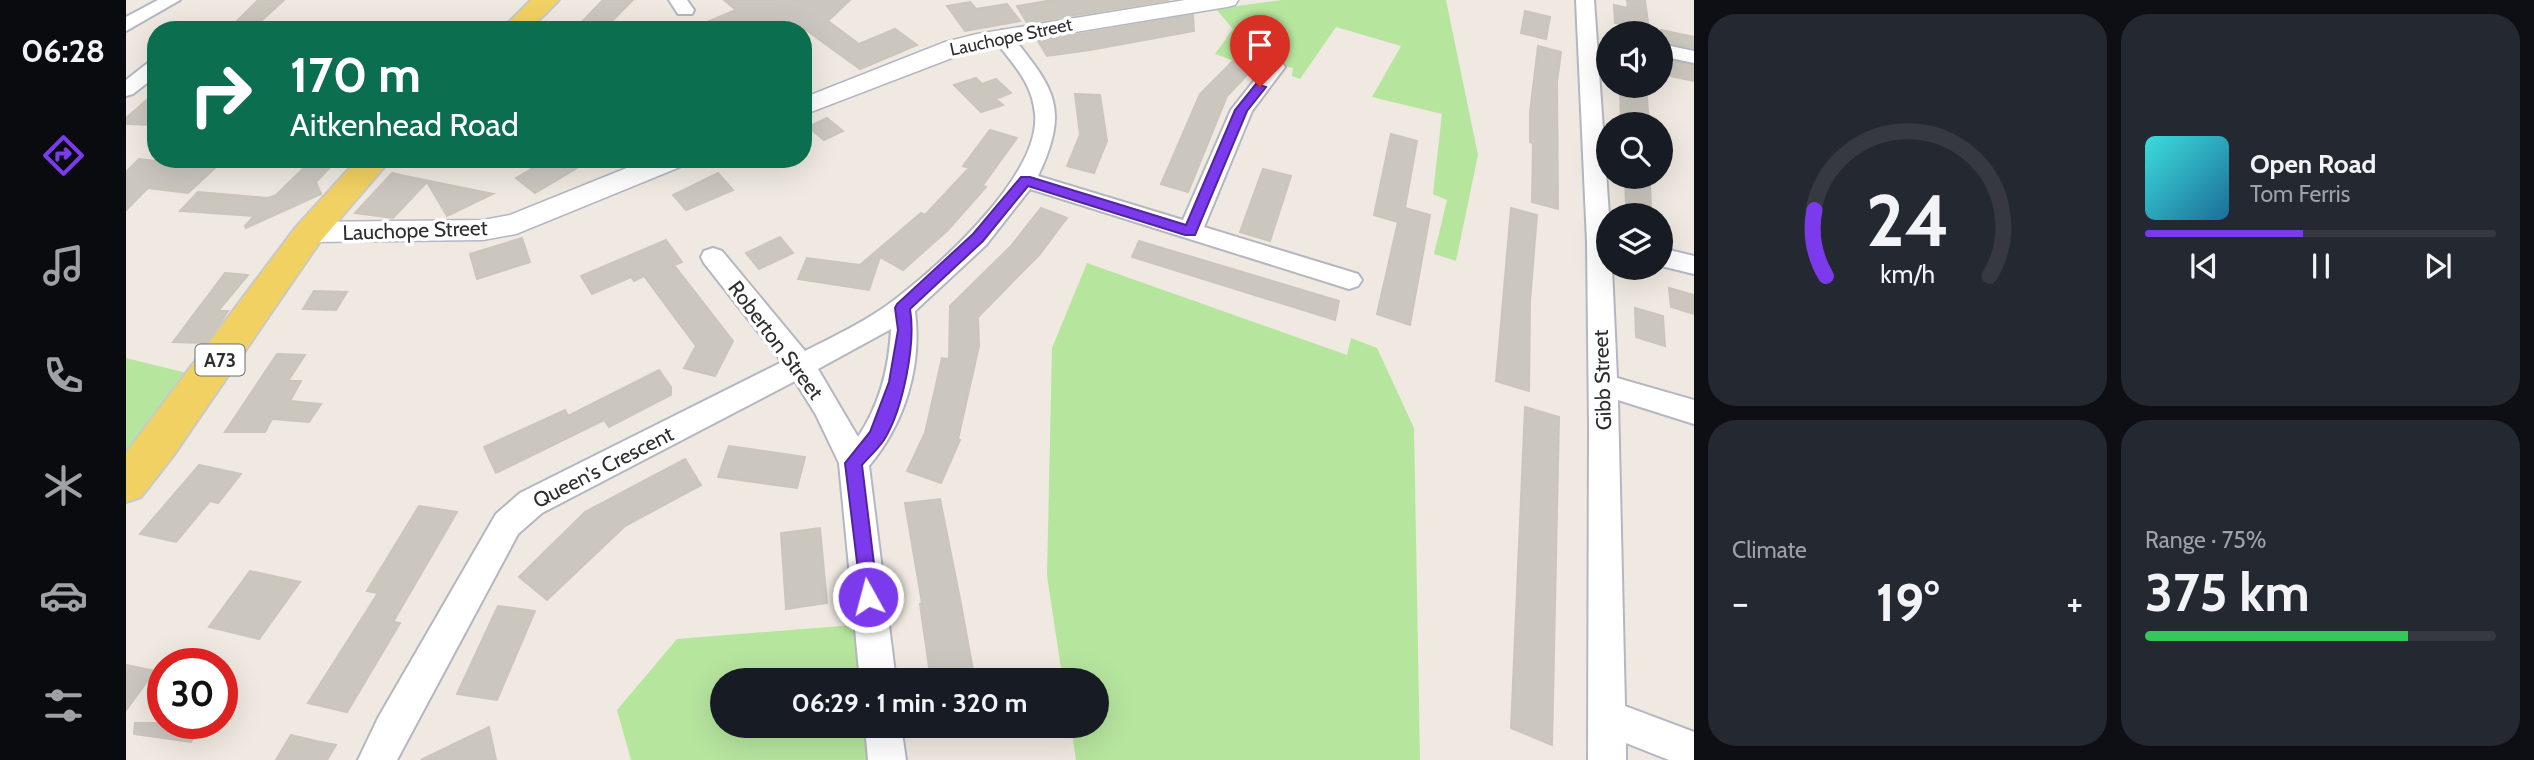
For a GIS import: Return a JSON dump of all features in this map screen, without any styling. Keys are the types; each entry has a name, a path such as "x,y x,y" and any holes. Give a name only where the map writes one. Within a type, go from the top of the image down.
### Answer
{"main road":[{"path":"524,21 546,0"},
{"name":"A73","path":"126,484 175,423 311,232 347,187 367,168"}],"street":[{"path":"126,25 171,0"},
{"name":"Lauchope Street","path":"812,103 954,47 1002,36 1227,0"},
{"name":"Gibb Street","path":"1585,0 1596,34"},
{"name":"Queen's Crescent","path":"377,760 452,621 516,514 531,503 861,335 902,308 978,238 1025,180 1036,161 1045,136 1045,103 1040,87 1002,36"},
{"path":"1673,53 1694,57"},
{"path":"1190,231 1241,110 1275,68"},
{"path":"126,89 147,73"},
{"name":"Gibb Street","path":"1599,98 1602,203"},
{"name":"Lauchope Street","path":"311,232 394,233 494,228 516,224 653,168"},
{"path":"1025,180 1349,280"},
{"name":"Roberton Street","path":"713,257 801,366 842,433 854,463 877,668"},
{"path":"1673,260 1694,265"},
{"name":"Gibb Street","path":"1602,280 1601,384 1604,425 1607,760"},
{"path":"854,463 877,436 897,382 906,330 902,308"},
{"path":"1601,384 1694,412"},
{"path":"1606,717 1694,751"},
{"path":"884,738 887,760"}],"green space":[{"path":"1282,0 1446,0 1478,155 1456,261 1434,254 1447,200 1433,194 1442,114 1372,97 1401,46 1336,27 1300,79 1292,76 1293,68 1269,63 1262,71 1215,54 1233,29 1216,9"},
{"path":"1087,263 1347,355 1351,338 1377,348 1414,428 1420,760 1076,760 1073,738 1109,738 1109,668 1061,668 1047,576 1052,348"},
{"path":"126,358 187,373 126,452"},
{"path":"854,625 858,668 710,668 710,738 864,738 867,760 631,760 617,710 677,639"}],"building":[{"path":"258,0 284,0 261,21 237,21"},
{"path":"603,0 633,0 612,21 583,21"},
{"path":"724,0 850,0 828,21 859,44 895,29 917,45 860,69 812,34 812,21 710,21 736,10"},
{"path":"1053,0 1169,0 1027,23 1017,6"},
{"path":"1627,0 1645,0 1648,21 1615,21 1614,5 1628,8"},
{"path":"970,2 976,9 1007,4 1020,21 965,31 947,6"},
{"path":"1525,11 1550,17 1546,39 1521,33"},
{"path":"1193,15 1194,31 1090,50 1047,56 1038,41"},
{"path":"1673,33 1694,37 1694,48 1673,44"},
{"path":"1538,46 1561,52 1557,82 1558,209 1532,202 1533,143 1530,142 1530,112"},
{"path":"1233,61 1253,69 1227,96 1188,192 1161,184 1200,94"},
{"path":"1673,61 1694,65 1694,81 1673,77"},
{"path":"976,78 982,84 996,79 1011,93 996,99 1003,105 981,112 954,85"},
{"path":"1075,94 1100,95 1107,141 1094,173 1067,166 1080,135"},
{"path":"1620,98 1647,98 1648,112 1621,112"},
{"path":"147,100 147,125 126,124 126,118"},
{"path":"827,118 843,131 824,140 812,130 812,125"},
{"path":"990,130 1017,138 983,185 986,187 948,230 903,270 880,257 869,290 798,279 807,258 860,265 921,213 925,215 969,168 963,166"},
{"path":"1391,134 1417,141 1405,208 1430,215 1410,325 1377,314 1398,222 1374,215"},
{"path":"139,159 147,160 147,168 215,168 188,193 148,188 126,210 126,172"},
{"path":"304,168 329,168 316,182 321,194 246,228 254,216 180,211 198,192 268,198 276,195"},
{"path":"533,168 577,168 535,193 516,178"},
{"path":"1263,169 1291,176 1270,241 1240,232"},
{"path":"392,173 493,194 447,216 427,182 393,218 355,213"},
{"path":"718,173 733,190 686,210 673,195"},
{"path":"1625,189 1650,189 1651,203 1626,203"},
{"path":"1041,208 1067,218 1039,255 978,317 979,346 958,439 960,440 941,483 907,471 925,433 942,358 949,359 950,306 1011,246"},
{"path":"1511,208 1537,215 1530,301 1529,391 1496,381"},
{"path":"780,237 793,253 759,269 746,253"},
{"path":"522,238 530,262 477,279 470,254"},
{"path":"666,240 682,262 674,265 733,341 715,376 684,368 696,346 644,276 634,281 631,277 592,294 581,276"},
{"path":"1139,241 1339,301 1335,320 1132,257"},
{"path":"225,273 248,275 218,311 228,311 210,338 205,343 173,342"},
{"path":"1669,288 1694,295 1694,314 1671,307"},
{"path":"314,291 347,292 336,310 303,309"},
{"path":"1635,308 1663,316 1665,346 1636,337"},
{"path":"277,354 305,355 288,381 301,381 290,401 321,404 309,422 272,419 265,432 225,432"},
{"path":"659,370 671,387 671,395 609,427 604,420 496,473 484,447 565,410 568,416"},
{"path":"1525,407 1559,417 1552,745 1511,728"},
{"path":"729,446 805,457 797,488 718,477"},
{"path":"685,459 701,485 625,526 547,600 519,577 585,512"},
{"path":"199,465 241,474 218,503 210,501 176,542 140,534"},
{"path":"940,499 973,668 929,668 922,603 905,503"},
{"path":"419,506 457,512 393,622 400,623 347,712 308,703 378,593 367,591"},
{"path":"820,528 827,603 786,609 781,533"},
{"path":"250,571 300,582 259,639 209,627"},
{"path":"498,606 535,611 497,700 457,694"},
{"path":"126,665 147,669 147,682 126,710"},
{"path":"135,723 147,723 147,736 134,734"},
{"path":"489,727 496,760 421,760"},
{"path":"291,735 336,745 327,760 276,760"},
{"path":"170,739 193,739 191,742"}],"route":[{"path":"868,597 854,463 877,436 897,382 906,330 902,308 978,238 1025,180 1190,231 1241,110 1260,87"}]}
